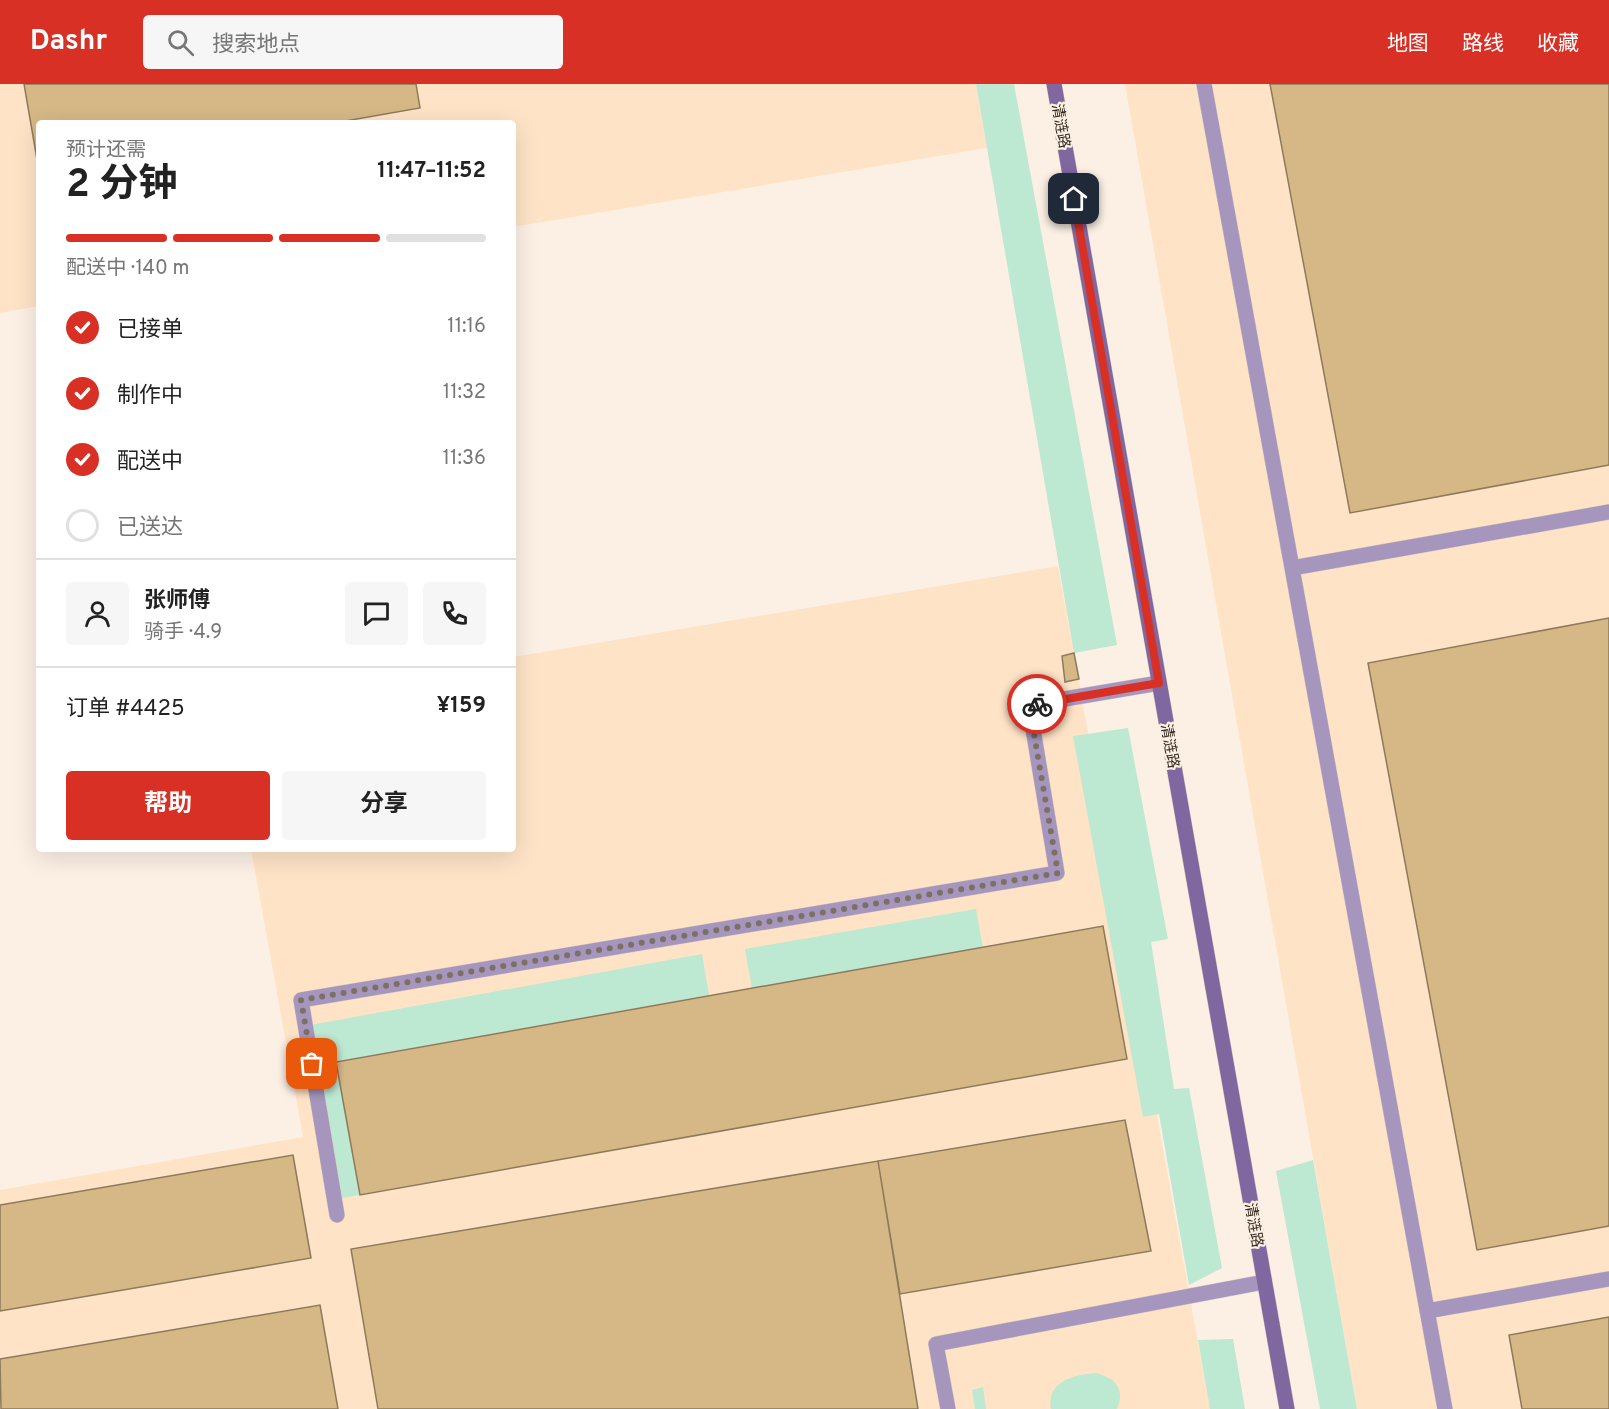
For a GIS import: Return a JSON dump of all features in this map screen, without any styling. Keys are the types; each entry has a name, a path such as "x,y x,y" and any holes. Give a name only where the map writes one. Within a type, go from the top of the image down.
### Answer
{"street":[{"name":"清涟路","path":"1054,84 1287,1409"}],"lane":[{"path":"1204,84 1445,1409"},
{"path":"1292,568 1609,512"},
{"path":"337,1215 301,1000 1058,873 1029,705 1159,683"},
{"path":"1427,1311 1609,1278"},
{"path":"948,1409 936,1344 1264,1282"}],"shaded area":[{"path":"0,84 976,84 987,148 516,226 516,120 36,120 36,307 0,313"},
{"path":"1125,84 1609,84 1609,1409 1357,1409"},
{"path":"1058,566 1210,1409 0,1409 0,1190 303,1137 252,852 516,852 516,656"}],"green space":[{"path":"976,84 1014,84 1117,645 1074,653"},
{"path":"1128,728 1168,939 1151,942 1174,1089 1189,1088 1222,1268 1189,1285 1159,1114 1143,1117 1073,736"},
{"path":"976,909 983,948 752,989 745,949"},
{"path":"702,954 709,995 336,1062 360,1195 341,1198 310,1025"},
{"path":"1313,1160 1357,1409 1320,1409 1276,1171"},
{"path":"1233,1339 1245,1409 1210,1409 1198,1340"},
{"path":"1095,1373 1108,1377 1119,1389 1117,1409 1051,1409 1053,1392 1057,1386 1070,1378"},
{"path":"983,1387 986,1409 975,1409 972,1390"}],"building":[{"path":"24,84 416,84 420,108 351,120 36,120 36,154"},
{"path":"1270,84 1609,84 1609,465 1350,513"},
{"path":"1609,618 1609,1226 1477,1250 1368,663"},
{"path":"1074,653 1079,679 1065,682 1062,656"},
{"path":"1103,926 1127,1059 360,1195 336,1062"},
{"path":"1125,1120 1151,1251 900,1294 878,1161"},
{"path":"293,1155 311,1258 0,1311 0,1205"},
{"path":"878,1161 918,1409 378,1409 351,1249"},
{"path":"320,1305 338,1409 1,1409 0,1359"},
{"path":"1609,1317 1609,1409 1522,1409 1509,1335"}],"way so far":[{"path":"312,1064 301,1000 1058,873 1029,705 1037,704"}],"route":[{"path":"1037,704 1159,683 1074,199"}]}
